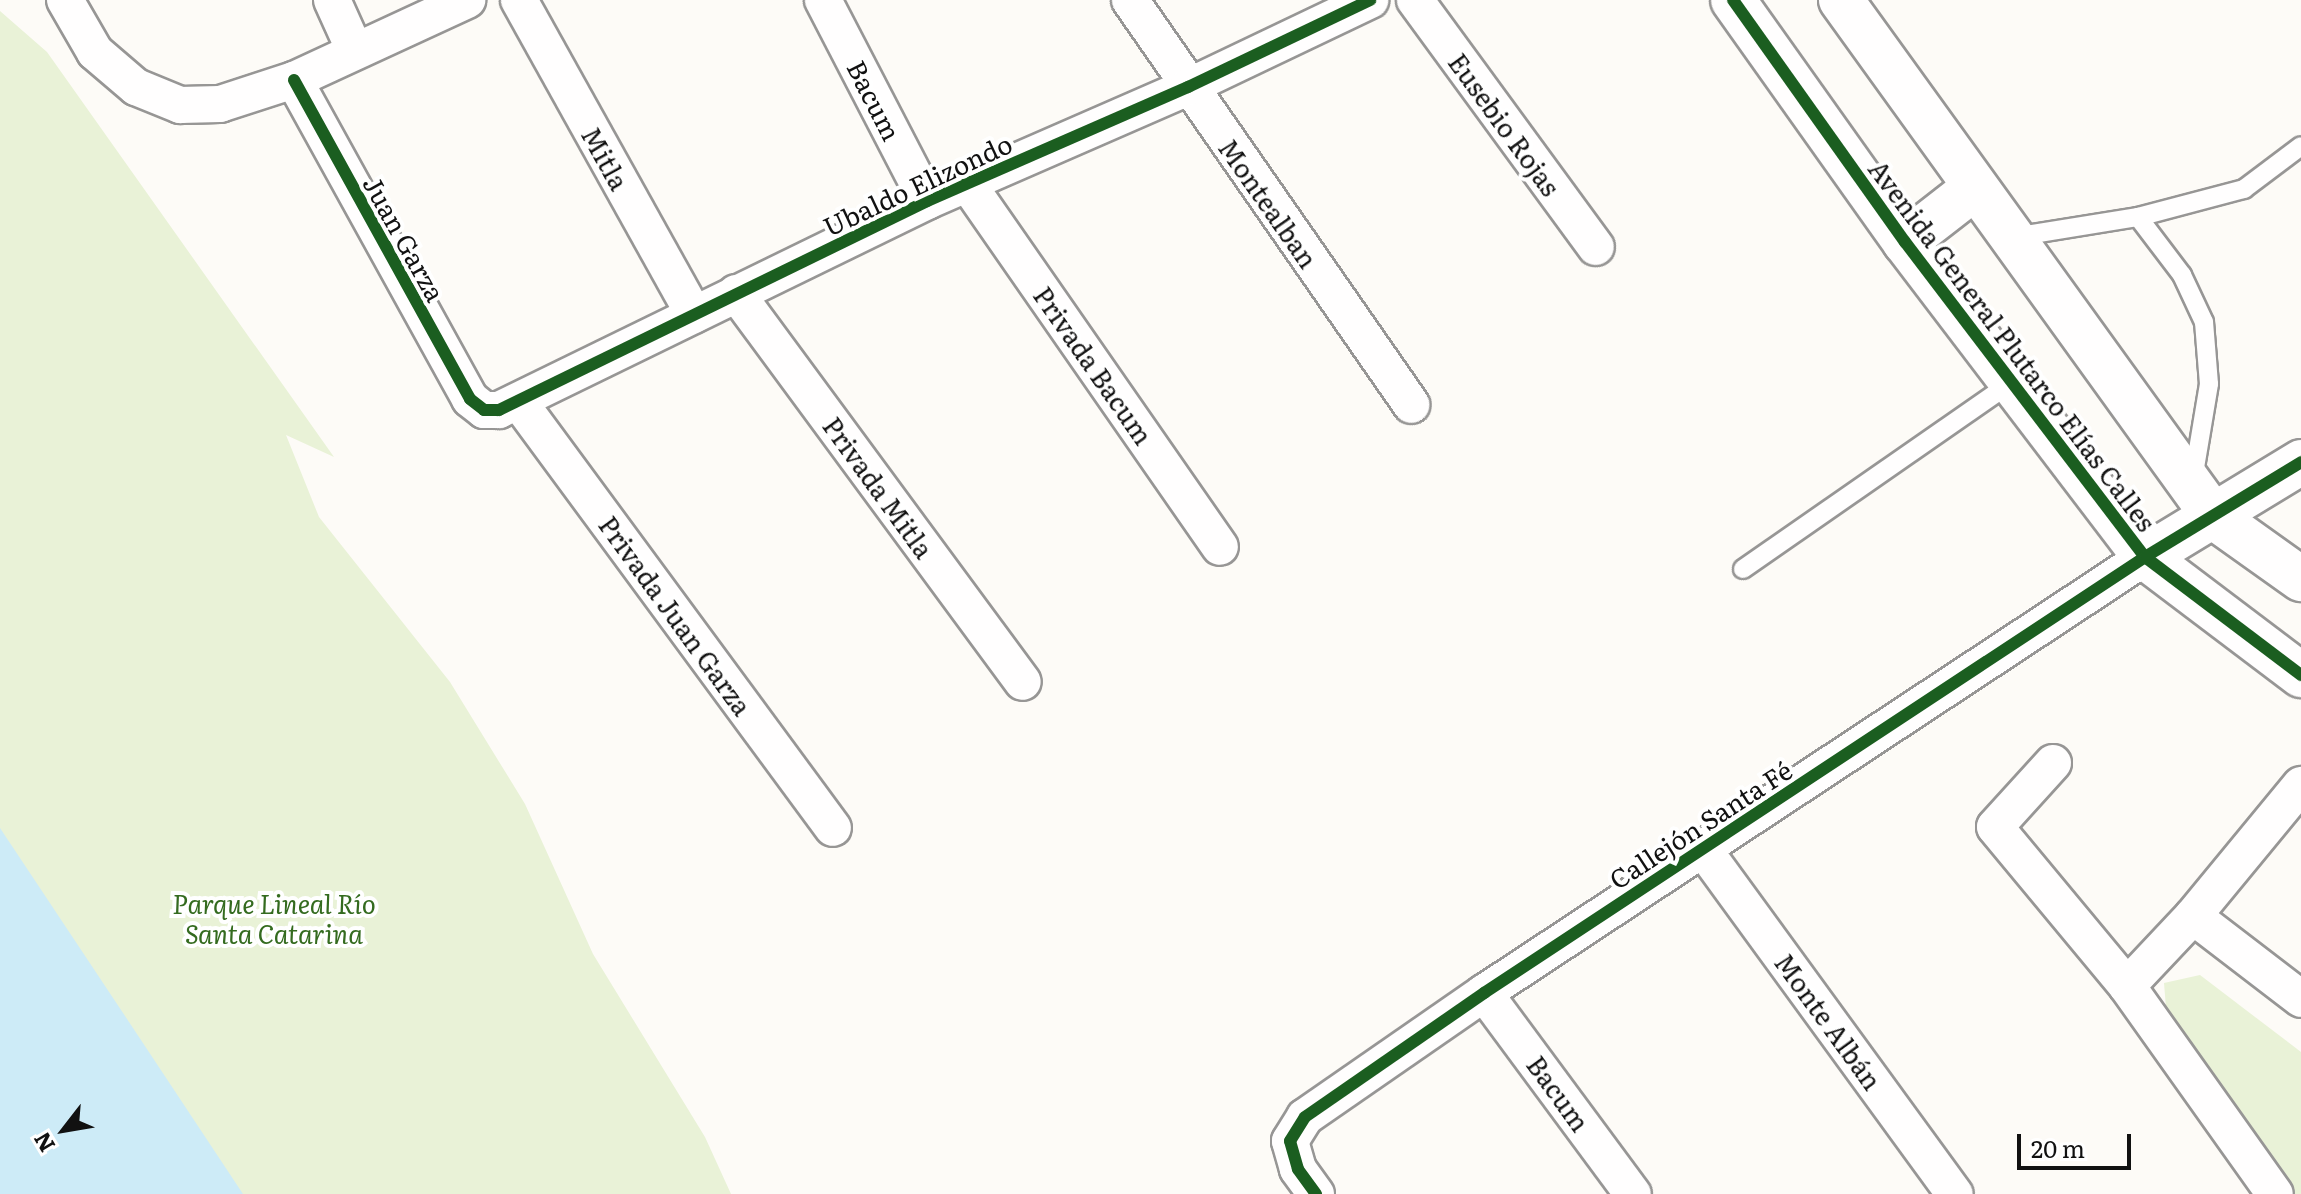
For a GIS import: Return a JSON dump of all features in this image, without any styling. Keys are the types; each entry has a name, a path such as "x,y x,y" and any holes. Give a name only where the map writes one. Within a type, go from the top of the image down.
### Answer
{"street":[{"path":"65,0 95,52 136,87 180,105 220,104 294,80 467,0"},
{"path":"332,0 355,51"},
{"name":"Mitla","path":"519,0 694,315"},
{"name":"Bacum","path":"823,0 927,201"},
{"name":"Montealban","path":"1130,0 1411,405"},
{"name":"Ubaldo Elizondo","path":"484,410 519,402 927,201 1188,87 1370,0"},
{"name":"Eusebio Rojas","path":"1415,0 1596,247"},
{"name":"Avenida General Plutarco Elías Calles","path":"1733,0 1905,242 2145,557 2301,675"},
{"path":"1841,0 1973,189 2203,502 2299,573"},
{"name":"Juan Garza","path":"294,80 470,399 484,410"},
{"name":"Privada Bacum","path":"967,183 1220,547"},
{"path":"1905,242 1973,189"},
{"name":"Privada Mitla","path":"736,293 1023,682"},
{"name":"Privada Juan Garza","path":"519,402 833,828"},
{"path":"2145,557 2203,502 2301,462"},
{"name":"Callejón Santa Fé","path":"1316,1194 1298,1169 1290,1141 1305,1117 1484,993 2145,557"},
{"path":"2053,763 1995,827 2127,986 2275,1194"},
{"path":"2127,986 2193,916 2301,785"},
{"name":"Monte Albán","path":"1703,849 1955,1194"},
{"path":"2193,916 2301,999"},
{"name":"Bacum","path":"1484,993 1633,1194"}],"lane":[{"path":"2011,238 2138,217 2244,189 2301,146"},
{"path":"2138,217 2182,275 2204,322 2209,384 2203,502"},
{"path":"1743,569 2013,381"}],"green space":[{"name":"Parque Lineal Río Santa Catarina","path":"0,11 47,52 334,457 286,435 319,517 450,682 525,804 593,954 705,1137 731,1194 0,1194"},
{"path":"2200,975 2301,1052 2301,1194 2291,1194 2167,1020 2164,983"}],"water":[{"path":"0,828 133,1028 243,1194 0,1194"}],"cycle path":[{"path":"294,80 470,399 484,410 499,410 927,201 1188,87 1370,0"},
{"path":"1733,0 1905,242 2145,557 2301,675"},
{"path":"1316,1194 1298,1169 1290,1141 1305,1117 1484,993 2145,557 2301,462"}]}
